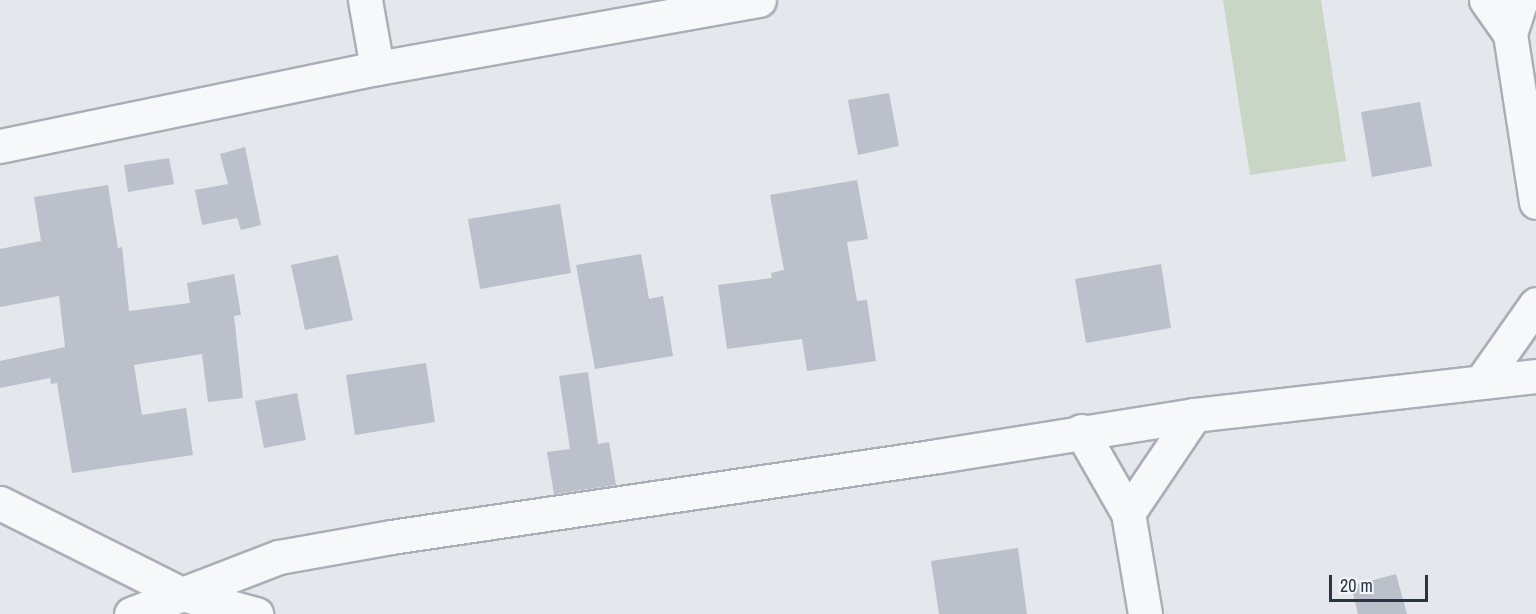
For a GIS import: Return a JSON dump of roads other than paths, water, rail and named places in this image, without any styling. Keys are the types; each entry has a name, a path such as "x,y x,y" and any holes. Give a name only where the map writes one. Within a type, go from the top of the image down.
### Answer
{"street":[{"path":"365,0 376,68"},
{"path":"0,146 376,68 759,0"},
{"path":"1486,0 1510,34 1536,202"},
{"path":"1510,34 1521,0"},
{"path":"1481,382 1536,304"},
{"path":"131,614 279,557 392,537 939,456 1081,431 1194,415 1536,376"},
{"path":"1128,513 1194,415"},
{"path":"1081,431 1128,513 1145,614"},
{"path":"0,503 182,594 256,614"}]}
